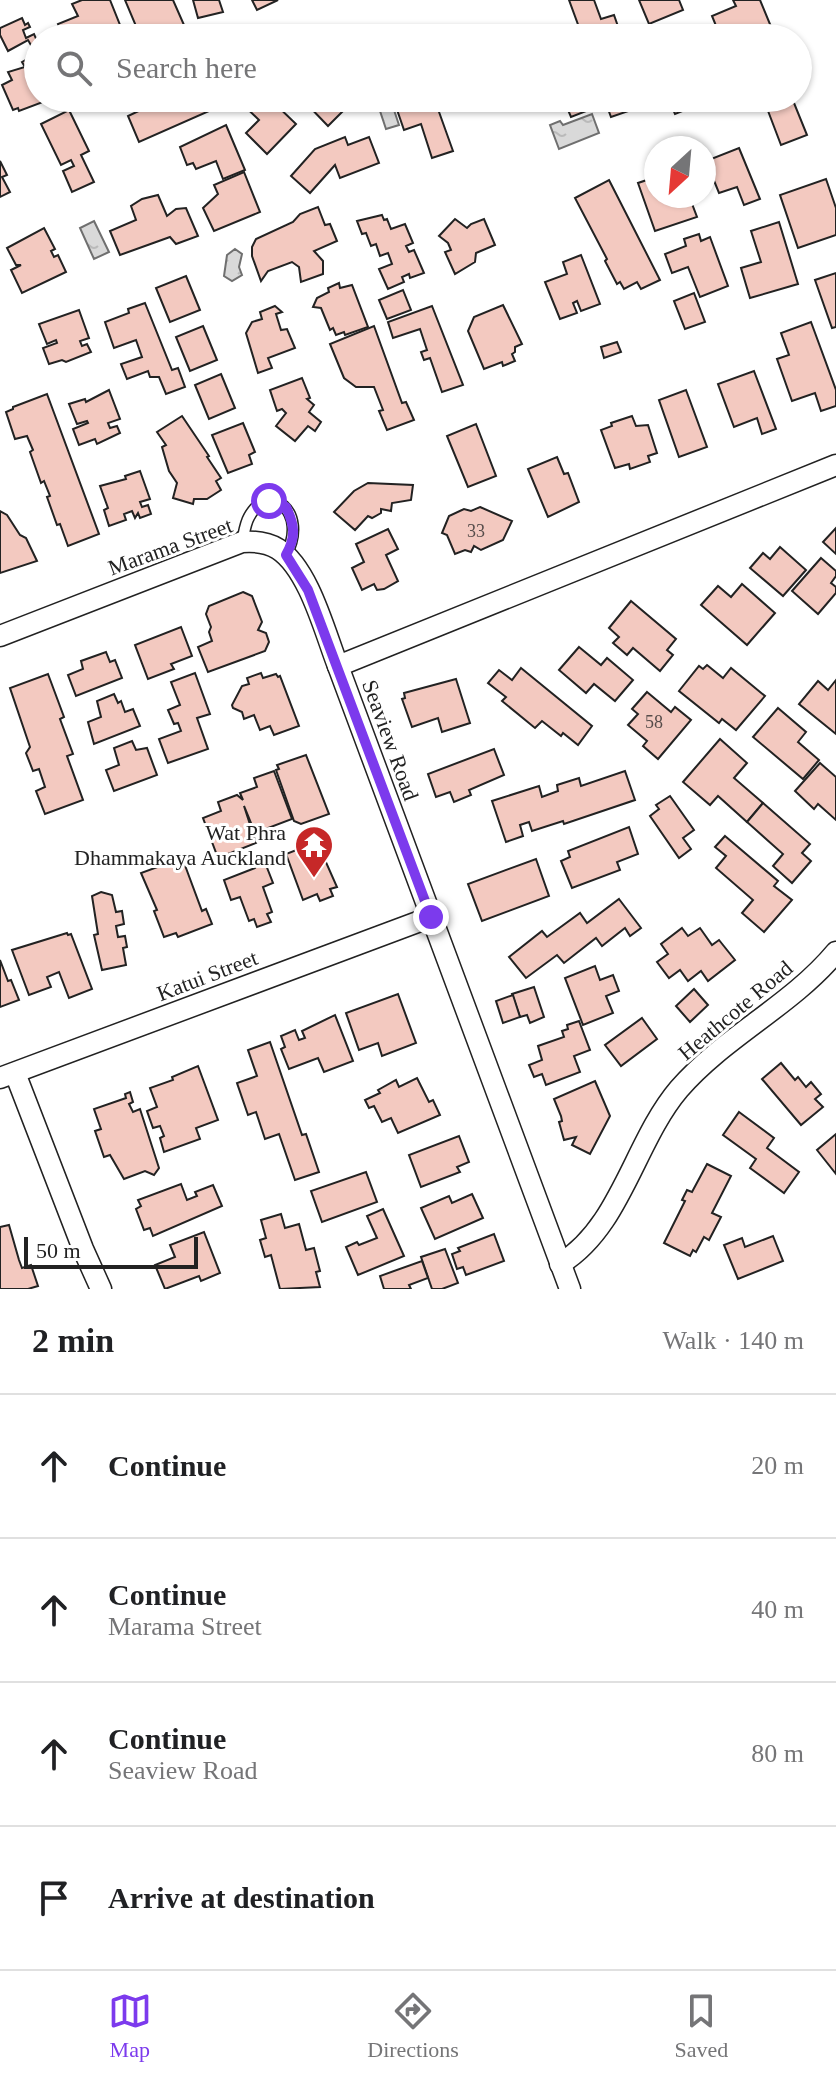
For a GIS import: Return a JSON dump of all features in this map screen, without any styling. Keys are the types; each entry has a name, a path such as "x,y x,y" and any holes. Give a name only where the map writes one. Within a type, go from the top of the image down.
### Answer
{"street":[{"name":"Seaview Road","path":"570,1289 338,666 836,465"},
{"name":"Marama Street","path":"0,636 242,542 265,543 286,555"},
{"path":"286,555 308,590 338,666"},
{"name":"Katui Street","path":"7,1075 431,917"},
{"name":"Heathcote Road","path":"560,1264 592,1240 656,1120 679,1089 708,1059 793,994 836,952"},
{"path":"7,1075 101,1289"}],"lane":[{"path":"242,542 248,518 257,506 269,501 278,503 286,507 294,531 294,540 286,555"}],"water":[{"path":"380,112 395,112 399,125 386,129"},
{"path":"592,114 599,133 559,149 550,125 560,121 563,125"},
{"path":"94,221 109,252 94,259 80,228"},
{"path":"235,249 242,254 239,267 242,275 232,281 224,276 227,255"}],"building":[{"path":"82,0 110,0 120,24 58,24 78,16 72,4"},
{"path":"125,0 173,0 184,24 135,24"},
{"path":"193,0 219,0 223,12 198,18"},
{"path":"252,0 278,0 257,10"},
{"path":"569,0 594,0 601,19 614,15 617,24 578,24"},
{"path":"639,0 679,0 683,10 649,24"},
{"path":"733,0 760,0 770,24 715,24 712,16 736,6"},
{"path":"22,18 24,42 8,51 0,28"},
{"path":"24,67 24,109 19,111 18,108 13,110 2,85 12,80 8,72"},
{"path":"70,112 89,151 81,155 94,182 72,192 63,171 74,166 71,160 61,165 41,124"},
{"path":"136,112 207,112 139,142 128,116"},
{"path":"251,112 284,112 296,124 267,154 246,133 259,120"},
{"path":"314,112 342,112 328,126"},
{"path":"398,112 439,112 453,151 432,158 421,124 404,130"},
{"path":"609,112 626,112 611,117"},
{"path":"768,112 798,112 807,135 781,145"},
{"path":"226,125 245,170 223,179 216,161 196,169 193,163 187,165 180,147"},
{"path":"345,137 348,145 369,137 379,163 340,178 335,165 310,193 291,176 315,149"},
{"path":"739,148 760,199 744,205 737,187 719,193 716,157"},
{"path":"0,161 7,175 2,177 10,192 0,197"},
{"path":"244,172 260,212 214,231 203,208 218,194 214,185"},
{"path":"826,179 836,208 836,235 798,248 780,195"},
{"path":"609,180 660,280 641,289 637,282 624,289 620,282 617,284 575,198"},
{"path":"644,181 644,200 638,183"},
{"path":"158,195 167,216 176,209 186,208 198,236 176,244 170,237 120,255 110,231 136,220 131,206"},
{"path":"318,207 325,225 330,224 337,241 314,251 323,261 323,274 301,282 299,267 292,262 268,271 261,281 252,256 256,239"},
{"path":"647,208 694,208 697,217 655,231"},
{"path":"382,215 391,229 405,224 413,243 406,246 409,252 414,250 424,273 410,278 409,274 402,277 404,282 388,289 379,269 392,264 388,253 380,256 376,244 371,246 357,221"},
{"path":"455,219 467,228 484,219 495,245 476,253 475,262 455,274 445,252 451,250 439,236"},
{"path":"779,222 798,284 750,298 741,268 761,262 751,231"},
{"path":"44,228 55,249 51,251 54,257 58,255 66,272 22,293 11,270 21,265 16,265 7,248"},
{"path":"699,234 701,241 710,237 728,286 700,297 688,267 672,273 665,254 686,246 684,239"},
{"path":"581,255 600,304 581,311 577,301 573,303 577,313 560,319 545,282 567,274 563,262"},
{"path":"836,273 836,327 832,328 815,280"},
{"path":"186,276 200,310 170,322 156,288"},
{"path":"339,283 340,288 352,285 368,327 336,335 333,328 330,330 321,308 313,307 317,298"},
{"path":"403,290 411,310 387,319 379,300"},
{"path":"694,293 705,322 685,329 674,301"},
{"path":"145,303 172,370 178,368 185,387 166,394 159,377 150,377 148,371 127,379 121,364 142,357 136,340 114,348 105,322"},
{"path":"503,305 522,344 515,347 512,354 515,361 484,369 468,331 474,317"},
{"path":"275,306 282,312 276,314 281,330 287,329 295,348 268,358 272,368 258,373 246,333 252,322 262,319 260,312"},
{"path":"432,306 463,385 442,392 430,358 424,360 421,352 427,350 420,329 393,338 388,322"},
{"path":"79,310 89,338 80,341 82,346 87,344 91,352 66,362 62,360 49,364 43,348 57,343 56,340 47,344 39,324"},
{"path":"811,322 836,390 836,406 821,411 815,393 792,401 777,359 789,355 781,333"},
{"path":"203,326 217,360 190,371 176,337"},
{"path":"374,326 402,403 406,402 414,420 387,430 374,387 356,387 344,378 330,344"},
{"path":"617,342 621,352 604,358 601,347"},
{"path":"754,371 776,429 762,434 757,418 734,427 718,384"},
{"path":"221,374 235,408 209,419 195,385"},
{"path":"302,378 310,398 307,399 314,405 309,412 321,422 315,431 308,426 295,441 276,426 286,413 282,409 277,411 270,390"},
{"path":"109,390 120,419 108,423 110,428 117,426 120,433 97,444 95,439 79,445 73,429 88,423 77,424 69,404 85,399 86,402"},
{"path":"686,390 707,447 679,457 659,400"},
{"path":"47,394 99,534 68,546 60,524 57,525 44,481 41,483 27,436 15,439 6,412"},
{"path":"182,416 221,478 216,481 221,490 207,499 194,499 193,504 173,498 177,483 169,471 162,447 166,445 157,432"},
{"path":"632,416 636,426 648,425 657,453 648,456 650,462 630,469 629,464 615,468 601,430"},
{"path":"243,423 255,452 249,455 252,464 228,473 212,435"},
{"path":"476,424 496,476 468,487 447,436"},
{"path":"557,457 564,474 568,473 579,502 548,517 528,469"},
{"path":"140,471 150,499 140,502 142,507 148,505 151,514 140,518 138,513 135,518 132,511 124,514 126,520 109,526 104,510 108,508 100,486 126,479 125,476"},
{"path":"368,483 413,485 411,500 392,503 391,511 381,509 381,513 372,518 368,516 355,530 334,512 354,491"},
{"path":"480,507 512,521 503,540 481,550 474,546 471,552 465,550 455,554 447,535 442,533 449,516 464,509 471,511"},
{"path":"0,511 26,538 37,561 0,573"},
{"path":"836,528 836,554 823,542"},
{"path":"388,529 398,549 386,555 398,581 384,589 377,590 374,584 362,590 352,568 364,562 356,544"},
{"path":"780,547 806,570 783,596 750,568 763,553 770,559"},
{"path":"821,558 836,571 831,583 836,587 836,593 818,614 792,591"},
{"path":"742,584 775,613 747,645 701,605 718,586 731,597"},
{"path":"243,592 252,596 262,622 258,630 266,633 269,642 265,651 208,672 198,647 212,641 206,614 209,606"},
{"path":"631,601 676,639 667,650 673,655 660,671 633,648 627,655 613,643 619,637 609,628"},
{"path":"181,627 192,656 171,664 174,669 148,679 135,645"},
{"path":"579,647 601,665 607,658 633,680 615,701 594,684 586,693 559,670"},
{"path":"106,652 110,662 115,660 122,678 76,696 68,675 83,669 81,661"},
{"path":"707,665 723,678 731,668 765,696 736,730 722,719 719,723 679,691 699,666 703,669"},
{"path":"521,668 592,726 578,745 542,721 535,728 502,701 506,697 488,683 499,670 512,680"},
{"path":"195,673 210,714 197,718 208,749 168,763 159,739 181,731 168,710 180,705 171,682"},
{"path":"261,673 263,678 276,674 280,676 299,726 274,735 270,726 260,730 254,715 244,719 242,712 233,708 242,686 249,684 247,678"},
{"path":"48,674 64,717 60,719 73,754 67,756 83,800 45,814 36,791 45,787 39,769 33,771 26,753 30,747 10,688"},
{"path":"456,679 470,723 442,732 438,718 412,727 402,699 405,698 404,693"},
{"path":"836,680 836,734 799,704 818,681 828,690"},
{"path":"647,692 671,712 675,707 691,720 658,759 643,746 647,741 628,725 638,714 632,709"},
{"path":"114,694 125,712 133,709 140,726 94,744 88,722 101,717 97,701"},
{"path":"778,708 806,732 798,742 819,760 803,779 753,737"},
{"path":"720,739 747,763 734,778 763,803 747,822 718,796 710,805 683,782"},
{"path":"132,741 136,750 147,748 157,775 114,791 106,770 119,765 114,748"},
{"path":"494,749 504,775 469,790 471,795 454,802 450,792 436,797 428,774"},
{"path":"306,755 329,814 301,824 294,821 276,770 279,769 277,765"},
{"path":"820,763 836,777 836,820 818,804 814,809 795,791"},
{"path":"274,771 292,819 255,833 244,806 256,843 218,858 203,818 221,811 218,802 237,795 243,800 240,793 257,787 254,778"},
{"path":"625,771 635,800 564,824 563,821 532,831 529,822 520,825 523,836 506,842 492,801 539,786 542,797 558,791 557,785 579,778 581,786"},
{"path":"670,796 694,830 683,838 691,849 679,858 650,816 659,809 656,805"},
{"path":"763,803 810,844 802,853 811,861 792,883 773,866 783,854 747,822"},
{"path":"629,827 638,854 617,862 620,870 572,888 561,861 570,857 568,851"},
{"path":"725,836 778,881 774,886 792,900 764,932 742,913 753,900 716,868 726,856 715,847"},
{"name":"Wat Phra Dhammakaya Auckland","path":"317,842 337,887 330,889 333,896 320,901 317,894 303,900 286,854"},
{"path":"536,859 549,896 482,921 468,884"},
{"path":"183,860 202,911 206,909 212,924 178,937 176,933 164,937 154,911 157,910 141,873"},
{"path":"264,860 273,883 263,887 272,912 267,914 271,922 257,927 254,919 249,921 240,897 231,900 224,880 255,868 254,864"},
{"path":"101,892 112,895 116,912 122,911 124,924 116,926 118,937 125,936 127,947 123,948 126,965 102,970 94,935 98,934 92,896"},
{"path":"619,899 641,928 630,936 625,928 602,946 596,938 564,963 557,955 526,978 509,957 542,931 547,937 580,913 587,923"},
{"path":"682,928 688,936 700,928 712,945 719,940 735,960 708,981 701,971 688,981 680,970 669,978 657,962 668,954 661,944"},
{"path":"71,934 92,989 69,998 59,972 47,977 51,987 29,995 12,950"},
{"path":"0,960 19,1000 0,1007"},
{"path":"595,966 600,980 613,975 619,991 606,996 613,1013 583,1025 565,978"},
{"path":"534,987 544,1017 530,1023 527,1015 520,1017 512,994"},
{"path":"694,989 708,1005 690,1022 676,1006"},
{"path":"398,994 416,1043 382,1056 378,1043 359,1050 346,1013"},
{"path":"513,995 520,1017 503,1023 496,1001"},
{"path":"335,1015 353,1061 324,1072 318,1058 289,1069 281,1049 285,1047 281,1036 295,1030 299,1040 305,1038 302,1031"},
{"path":"642,1018 657,1039 621,1066 605,1045"},
{"path":"579,1021 590,1050 574,1056 580,1072 546,1085 542,1074 534,1077 529,1065 542,1060 538,1046 564,1037 562,1031 568,1029 567,1025"},
{"path":"270,1042 302,1135 306,1134 319,1172 295,1180 279,1134 265,1139 256,1112 248,1115 237,1083 257,1076 248,1050"},
{"path":"781,1063 795,1080 798,1077 806,1087 811,1082 821,1094 815,1099 823,1107 801,1125 762,1079"},
{"path":"198,1066 218,1120 196,1128 200,1139 164,1152 160,1138 164,1136 160,1126 153,1128 147,1111 157,1107 150,1088"},
{"path":"417,1078 429,1102 433,1100 440,1115 398,1133 391,1118 382,1122 374,1106 369,1108 365,1100 396,1080 399,1087"},
{"path":"595,1081 610,1116 590,1154 572,1145 576,1137 564,1140 559,1122 562,1121 561,1116 554,1099"},
{"path":"130,1092 133,1102 129,1104 133,1112 140,1109 159,1168 154,1175 145,1171 124,1179 110,1155 104,1157 95,1131 101,1129 94,1109 126,1098 125,1094"},
{"path":"739,1112 774,1138 767,1148 799,1172 784,1193 750,1168 756,1159 723,1135"},
{"path":"836,1134 836,1174 817,1150"},
{"path":"459,1136 469,1162 457,1167 460,1172 421,1187 409,1155"},
{"path":"707,1164 731,1176 712,1213 721,1217 709,1240 704,1237 696,1252 693,1250 690,1256 664,1243 685,1201 682,1200 687,1190 692,1192"},
{"path":"366,1172 377,1202 322,1222 311,1191"},
{"path":"181,1184 187,1200 197,1196 195,1192 213,1185 222,1206 153,1236 150,1228 144,1230 136,1209 141,1206 138,1200"},
{"path":"472,1194 483,1218 435,1239 421,1208 449,1196 452,1203"},
{"path":"383,1209 404,1256 358,1275 346,1247 377,1238 367,1216"},
{"path":"281,1214 285,1228 299,1224 306,1250 314,1248 320,1271 316,1272 320,1287 280,1289 271,1255 265,1257 260,1240 266,1238 261,1220"},
{"path":"9,1225 22,1268 31,1265 38,1286 0,1289 0,1227"},
{"path":"204,1232 220,1273 201,1281 199,1276 165,1289 155,1265 175,1257 170,1245"},
{"path":"494,1234 504,1261 466,1275 463,1267 457,1269 452,1254 460,1251 458,1248"},
{"path":"773,1236 783,1261 738,1279 724,1245 742,1238 745,1247"},
{"path":"445,1249 458,1283 432,1289 421,1257"},
{"path":"422,1261 428,1278 409,1285 411,1289 384,1289 380,1276"}],"place":[{"name":"Wat Phra Dhammakaya Auckland","path":"314,879"}],"route":[{"path":"269,501 286,507 292,520 294,540 286,555 308,590 431,917"}]}
